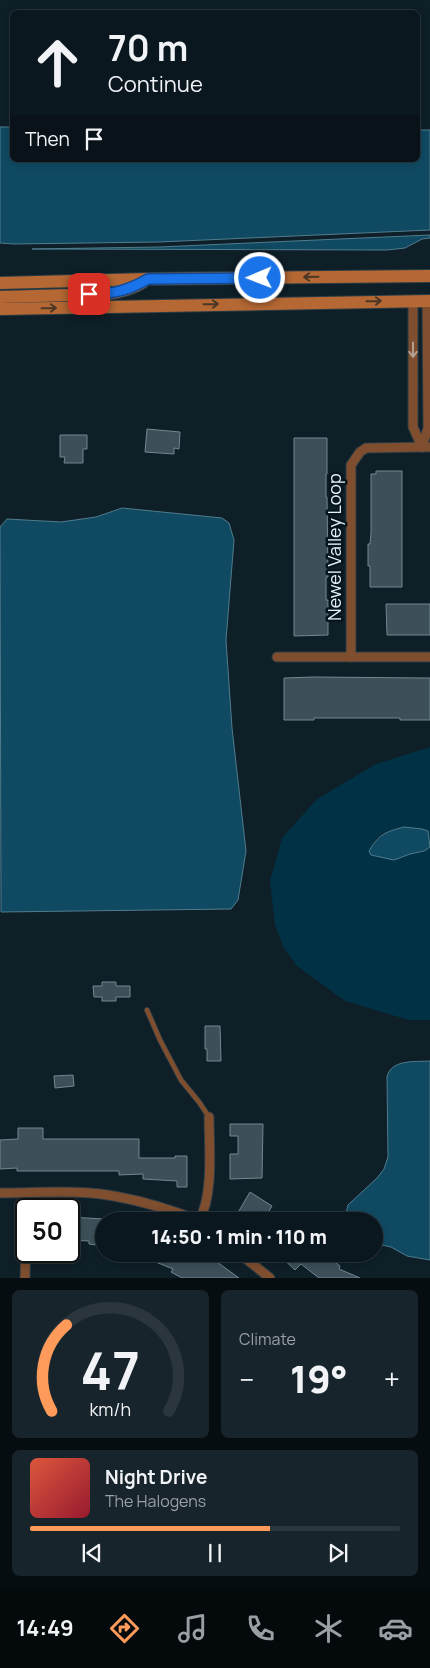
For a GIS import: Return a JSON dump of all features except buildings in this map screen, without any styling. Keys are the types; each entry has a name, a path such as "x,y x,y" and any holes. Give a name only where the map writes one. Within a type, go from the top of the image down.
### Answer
{"main road":[{"path":"0,284 148,279 430,276"},
{"path":"0,297 118,292 136,286 148,279"},
{"path":"0,309 423,299"}],"street":[{"path":"423,299 428,428 426,447"},
{"path":"423,299 413,427 426,447"},
{"name":"Newel Valley Loop","path":"351,657 351,465 360,452 366,448 426,447"},
{"path":"277,657 430,656"},
{"path":"204,1212 208,1194 209,1117"},
{"path":"0,1193 81,1193 118,1196 175,1212"},
{"path":"27,1193 27,1198"},
{"path":"250,1262 270,1278"},
{"path":"25,1263 25,1278"}],"lane":[{"path":"147,1010 181,1080 209,1117"}],"shaded area":[{"path":"0,127 10,127 10,162 420,162 420,130 430,130 430,230 159,242 0,243"},
{"path":"430,235 430,238 422,239 405,248 387,250 32,249 159,247"},
{"path":"122,508 222,518 229,523 234,540 226,640 232,728 246,851 238,900 231,909 1,912 0,527 7,519 61,522 96,517"},
{"path":"430,747 430,841 428,831 422,829 393,829 380,835 369,851 394,860 424,851 430,847 430,1020 409,1020 345,1001 297,966 284,948 275,925 270,881 282,838 317,799 376,764"},
{"path":"404,827 428,831 430,847 424,851 394,860 371,855 369,851 379,837 387,832"},
{"path":"430,1061 430,1260 407,1256 391,1247 383,1245 383,1212 346,1212 348,1205 384,1169 388,1157 387,1077 393,1067 398,1064"}],"route":[{"path":"89,294 118,292 136,286 148,279 260,278"}]}
